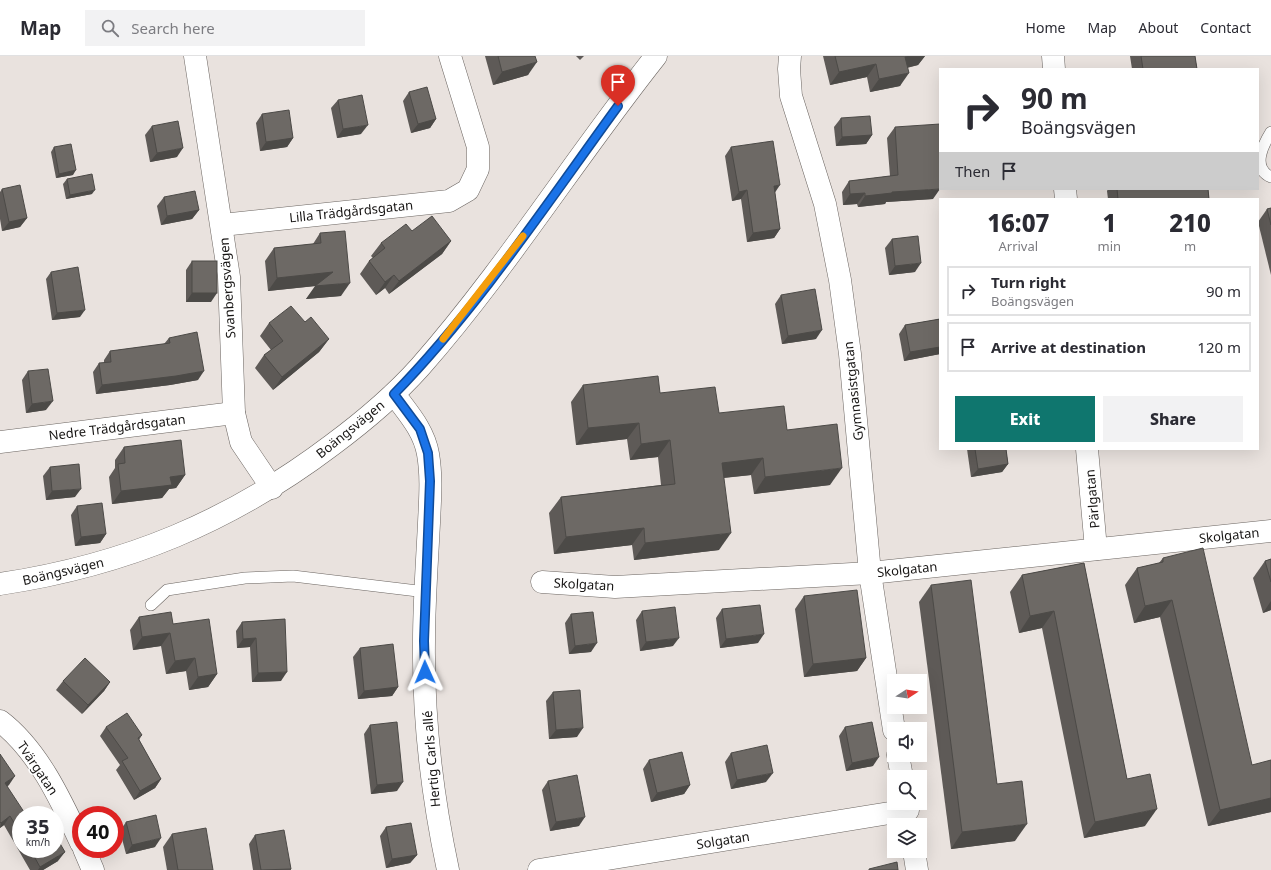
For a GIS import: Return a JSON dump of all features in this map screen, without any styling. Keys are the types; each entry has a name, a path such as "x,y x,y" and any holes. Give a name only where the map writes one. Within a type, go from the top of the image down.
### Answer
{"street":[{"name":"Svanbergsvägen","path":"195,56 229,277 234,413 241,442 272,488"},
{"name":"Lilla Trädgårdsgatan","path":"222,225 449,201 468,190 478,169 478,147 450,56"},
{"name":"Boängsvägen","path":"0,584 48,577 130,554 205,524 272,488 348,433 394,394 419,368 497,271 656,56"},
{"name":"Gymnasistgatan","path":"790,56 789,69 791,96 825,204 840,280 850,354 870,573 893,722"},
{"path":"1053,56 1054,68"},
{"name":"Hertig Carls allé","path":"394,394 420,429 428,453 430,481 426,592 425,688 430,764 437,820 448,870"},
{"name":"Nedre Trädgårdsgatan","path":"0,442 234,413"},
{"name":"Pärlgatan","path":"1088,450 1096,549"},
{"name":"Skolgatan","path":"542,582 615,587 870,573 1271,531"},
{"name":"Tvärgatan","path":"0,721 11,729 35,760 72,824"},
{"name":"Solgatan","path":"539,870 908,813"},
{"path":"88,858 93,870"},
{"path":"915,858 917,870"}],"lane":[{"path":"1271,132 1260,154 1260,162 1264,170 1271,177"},
{"path":"151,605 167,590 245,578 293,576 426,592"}],"building":[{"path":"498,56 535,56 537,62 502,72"},
{"path":"835,56 911,56 905,57 909,73 879,79 876,64 839,72"},
{"path":"1141,56 1195,56 1197,68 1143,68"},
{"path":"427,87 436,119 418,124 409,92"},
{"path":"362,95 368,125 343,129 338,100"},
{"path":"289,110 293,138 266,142 262,114"},
{"path":"870,116 872,135 842,137 841,118"},
{"path":"178,121 183,148 157,153 152,126"},
{"path":"939,124 939,189 892,192 865,196 865,193 850,194 849,181 898,175 895,127"},
{"path":"773,141 780,185 774,186 780,229 753,233 747,190 739,192 731,147"},
{"path":"71,144 76,170 59,174 54,147"},
{"path":"92,174 95,190 70,195 67,179"},
{"path":"20,185 27,218 9,222 2,189"},
{"path":"1117,190 1208,190 1209,198 1118,198"},
{"path":"195,191 199,210 167,216 164,197"},
{"path":"1271,208 1271,225 1267,209"},
{"path":"432,216 451,241 399,281 394,275 385,282 369,261 385,248 381,243 406,224 412,231"},
{"path":"345,231 350,283 315,286 333,272 277,278 274,248 321,243 320,233"},
{"path":"918,236 921,263 895,266 892,239"},
{"path":"192,261 217,261 217,293 192,293"},
{"path":"78,267 85,310 57,313 51,272"},
{"path":"815,289 822,330 788,336 781,295"},
{"path":"291,306 305,322 311,317 329,339 282,377 264,355 283,341 269,323"},
{"path":"939,319 939,347 910,352 905,325"},
{"path":"197,332 204,371 102,385 99,363 111,362 110,351 170,343 169,338"},
{"path":"48,369 53,401 32,404 28,371"},
{"path":"658,376 660,393 715,387 719,413 784,406 787,430 837,424 842,468 765,477 763,458 722,463 731,533 645,543 644,528 566,537 561,497 675,484 670,440 641,444 639,423 588,428 583,385"},
{"path":"181,440 185,475 170,477 172,485 121,491 118,464 125,463 124,447"},
{"path":"975,450 1006,450 1008,464 978,469"},
{"path":"79,464 81,489 52,491 50,467"},
{"path":"102,503 106,534 81,537 77,506"},
{"path":"1203,548 1252,765 1271,760 1271,798 1220,810 1172,600 1145,606 1137,568 1163,562 1163,558"},
{"path":"1271,559 1271,582 1265,561"},
{"path":"1084,563 1127,779 1150,774 1157,809 1095,822 1054,611 1030,616 1022,575"},
{"path":"971,580 997,784 1022,781 1027,824 962,832 931,585"},
{"path":"857,590 866,658 813,664 804,596"},
{"path":"760,605 764,634 726,639 722,609"},
{"path":"675,607 679,638 646,642 642,611"},
{"path":"171,612 173,624 209,619 217,674 198,677 195,658 175,661 170,633 142,637 139,617"},
{"path":"593,612 597,643 575,646 571,614"},
{"path":"285,619 287,672 258,673 256,638 243,639 242,622"},
{"path":"393,644 398,687 364,691 360,648"},
{"path":"85,658 110,682 88,705 63,681"},
{"path":"580,690 583,728 556,730 553,692"},
{"path":"127,713 142,735 138,738 161,779 140,791 122,761 128,758 106,727"},
{"path":"397,722 403,782 377,785 370,725"},
{"path":"872,722 879,757 852,763 845,727"},
{"path":"767,745 773,773 737,780 731,753"},
{"path":"682,752 690,785 657,793 649,760"},
{"path":"0,754 15,776 5,783 20,806 12,806 12,819 10,816 1,823"},
{"path":"577,775 585,817 556,822 548,781"},
{"path":"156,815 161,838 132,845 126,822"},
{"path":"411,823 417,855 392,859 386,827"},
{"path":"206,828 213,870 178,870 172,834"},
{"path":"284,830 291,869 261,870 255,835"},
{"path":"35,858 55,858 40,867"},
{"path":"897,862 898,870 869,870 869,869"}],"slow traffic":[{"path":"443,339 457,323 523,236"}],"route":[{"path":"425,672 424,641 430,481 428,453 420,429 394,394 419,368 457,323 502,265 618,106"}]}
